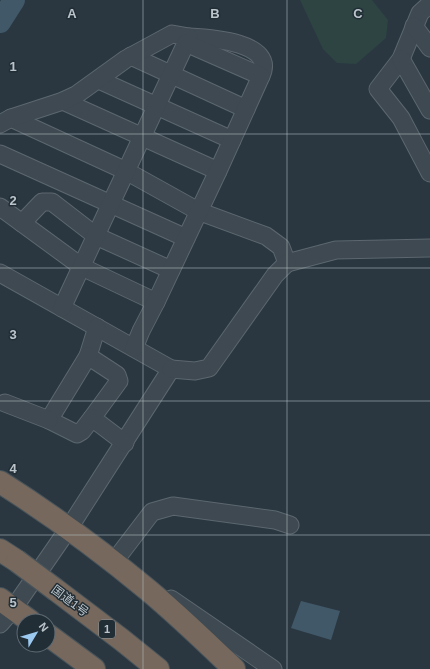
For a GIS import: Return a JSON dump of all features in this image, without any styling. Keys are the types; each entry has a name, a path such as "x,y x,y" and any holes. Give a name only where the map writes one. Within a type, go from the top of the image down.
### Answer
{"highway":[{"path":"0,482 69,528 113,562 181,618 234,669"},
{"name":"国道1号","path":"8,556 56,590 158,669"},
{"path":"56,641 88,666"}],"street":[{"path":"430,4 420,13 401,59 378,89 401,118 430,173"},
{"path":"414,26 430,48"},
{"path":"5,121 76,95 131,56 172,34 188,40 208,37 227,40 243,45 259,54 264,61 264,70 134,348"},
{"path":"62,308 188,40"},
{"path":"131,56 246,109"},
{"path":"401,59 430,110"},
{"path":"99,80 232,140"},
{"path":"63,101 218,171"},
{"path":"5,121 126,171 198,211 266,236 281,246 286,263"},
{"path":"0,154 186,238"},
{"path":"22,223 42,202 52,202 96,236 171,270"},
{"path":"0,207 82,267 156,302"},
{"path":"0,273 171,369 195,371 209,368 275,275 286,263 336,250 430,248"},
{"path":"50,420 88,356 98,327"},
{"path":"5,403 50,420 77,434 82,431 119,381 117,376 88,356"},
{"path":"11,613 125,443 171,369"},
{"path":"92,418 125,443"},
{"path":"113,562 152,512 173,506 275,520 290,524"},
{"path":"148,590 169,598 273,669"}],"green space":[{"path":"300,0 372,0 388,20 386,38 356,64 337,63 323,49"}],"water":[{"path":"301,601 340,611 331,640 291,628"}],"waterway":[{"path":"0,22 14,0"}]}
